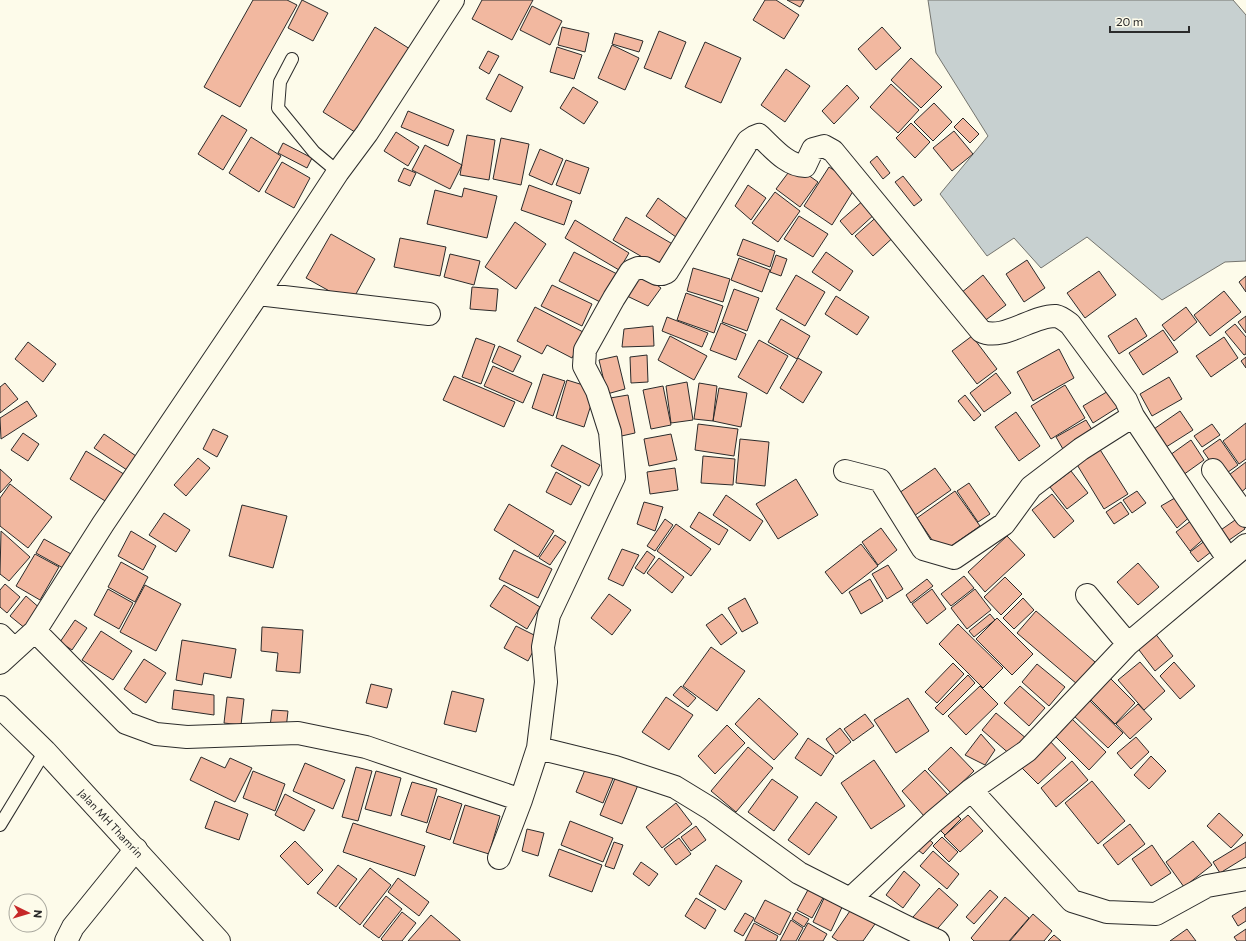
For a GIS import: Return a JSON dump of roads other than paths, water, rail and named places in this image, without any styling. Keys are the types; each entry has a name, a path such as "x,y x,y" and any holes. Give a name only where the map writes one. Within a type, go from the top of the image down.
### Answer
{"street":[{"path":"5,651 35,631 103,524 258,294 338,172 366,133 453,0"},
{"path":"499,858 521,800 538,748 546,682 543,647 549,615 614,477 610,432 597,391 584,366 585,350 631,271 638,268 645,268 657,274 667,272 748,141 754,137 759,135 791,164 799,166 805,166 813,149 824,146 833,151 981,331 988,334 998,333 1042,318 1058,316 1070,324 1126,400 1133,416 1228,559"},
{"path":"258,294 429,314"},
{"path":"845,471 880,480 923,549 954,558 1004,524 1031,487 1081,449 1133,416"},
{"path":"1213,470 1246,516"},
{"path":"850,899 933,822 971,790 1027,751 1128,644 1246,545"},
{"path":"1087,595 1128,644"},
{"path":"35,631 126,723 156,734 187,737 298,733 366,747 521,800"},
{"name":"Jalan MH Thamrin","path":"0,707 45,751 220,941"},
{"path":"538,748 615,767 674,787 711,809 799,874 938,941"},
{"path":"971,790 1072,901 1107,912 1156,914 1207,886 1246,880"},
{"path":"66,941 72,927 136,849"}],"lane":[{"path":"292,59 280,82 278,108 314,152 338,172"},
{"path":"0,825 45,751"}]}
